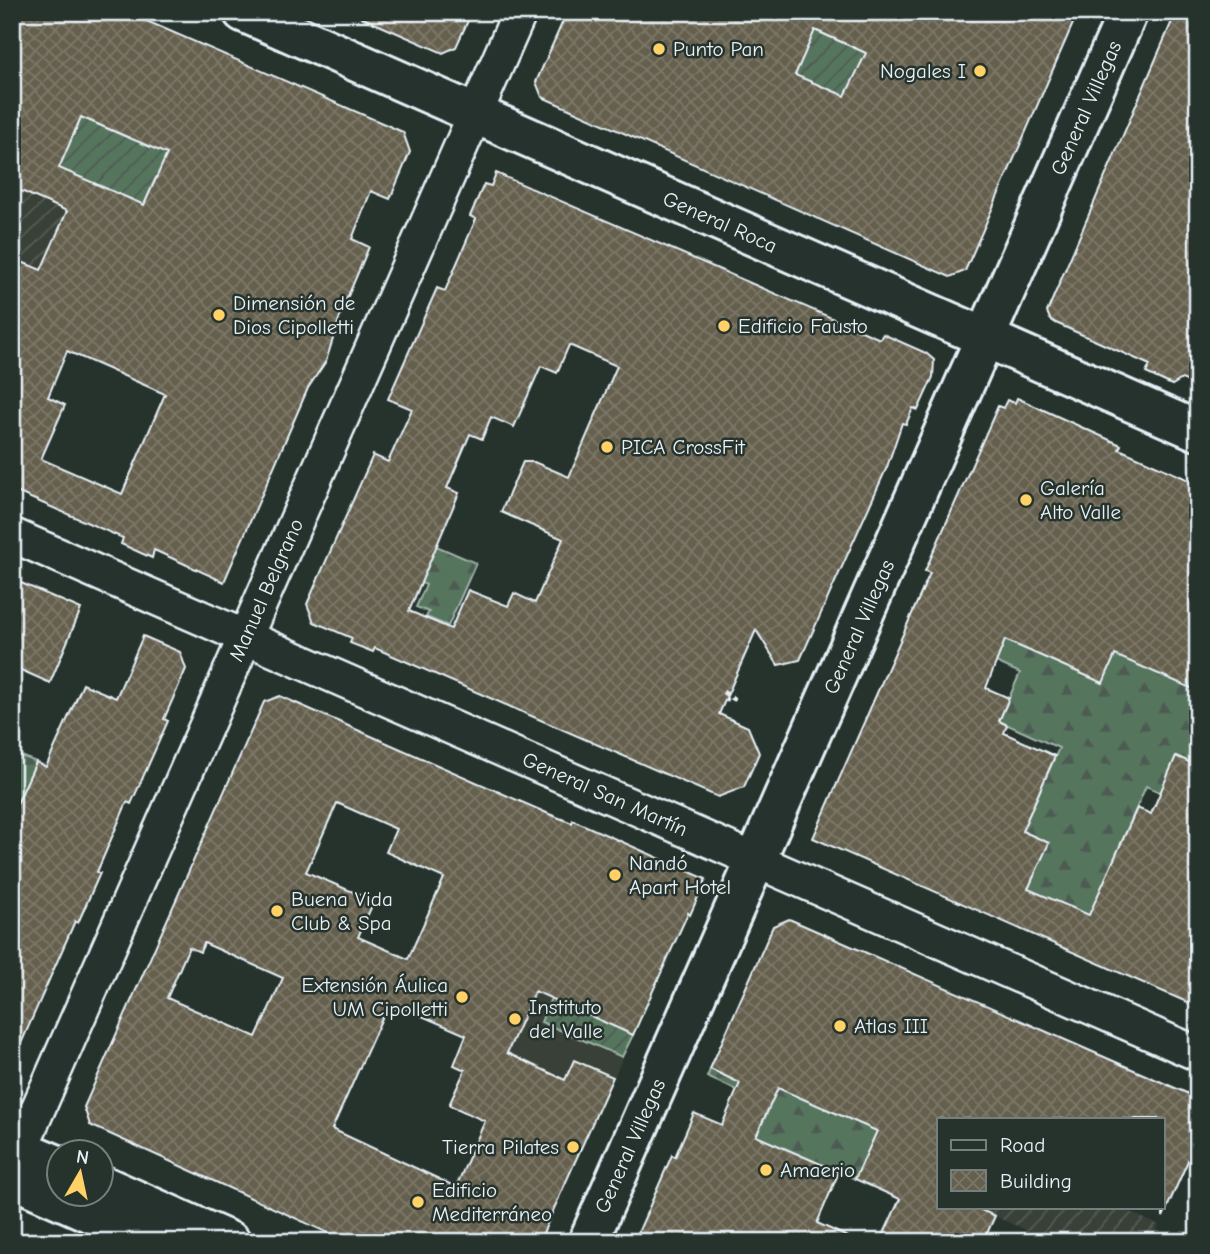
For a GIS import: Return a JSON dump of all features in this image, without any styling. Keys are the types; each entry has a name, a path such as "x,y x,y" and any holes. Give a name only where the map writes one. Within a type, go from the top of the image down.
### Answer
{"street":[{"name":"General Roca","path":"243,12 1198,431"},
{"name":"Manuel Belgrano","path":"14,1161 520,12"},
{"name":"General Villegas","path":"588,1242 1128,12"},
{"name":"General San Martín","path":"12,535 1198,1054"},
{"path":"14,1161 46,1164"},
{"path":"14,1161 157,1242"},
{"path":"116,1191 231,1242"}],"path":[{"path":"723,692 734,699 731,702 725,699"}],"shaded area":[{"path":"12,148 133,200 85,310 12,278"},
{"name":"Instituto del Valle","path":"417,938 633,1035 605,1097 389,1001"},
{"path":"976,1208 1120,1208 1159,1225 1152,1242 1053,1242"}],"green space":[{"path":"814,30 914,74 845,96 811,82 774,124"},
{"path":"144,93 200,152 183,191 155,179 144,205 58,168 81,117 126,137"},
{"path":"434,545 476,563 448,626 426,617 429,612 416,607 426,585 418,581"},
{"path":"1005,640 1102,683 1115,654 1198,691 1198,766 1176,756 1168,774 1175,778 1167,795 1146,786 1085,926 1028,889 1048,843 1022,831 1059,748 999,721 1020,673 996,662"},
{"path":"12,752 36,762 12,815"},
{"path":"551,998 633,1035 622,1057 541,1022"},
{"path":"714,1060 921,1150 866,1156 855,1179 756,1136 768,1111 761,1101 707,1077"}],"building":[{"path":"12,12 126,12 403,132 410,152 390,199 371,191 352,239 369,247 342,310 326,361 308,388 224,582 154,550 152,558 121,544 123,538 12,490 12,258 41,270 67,211 12,187","holes":["81,117 167,154 144,205 59,168","67,351 165,394 122,494 41,459 65,405 48,397"]},
{"path":"349,12 472,12 456,47 443,53"},
{"path":"567,12 1078,12 965,271 950,277 542,97 536,82","holes":["815,30 866,53 845,96 795,75"]},
{"path":"1176,12 1198,12 1198,386 1182,379 1172,385 1146,373 1150,365 1056,323 1050,319 1047,312"},
{"path":"496,173 880,339 883,334 926,353 934,360 933,377 918,410 913,408 906,424 902,423 887,467 800,660 778,665 756,630 719,714 748,727 759,753 744,787 718,797 375,648 373,652 350,643 352,638 314,622 307,604 373,455 388,462 412,409 388,399 437,288 445,291 476,219 470,216 484,184 491,186","holes":["569,345 617,366 569,477 534,462 523,462 501,512 563,539 535,603 514,593 508,606 468,590 451,629 409,611 459,493 447,488 470,434 482,439 491,417 514,427 541,366 557,373"]},
{"path":"1017,398 1121,445 1119,449 1198,484 1198,691 1115,655 1103,683 1005,640 986,688 1009,698 999,721 1007,725 1004,733 1055,756 1022,831 1049,843 1028,889 1089,915 1137,808 1151,814 1176,756 1198,766 1198,1007 813,838 930,573 925,571 998,406 1003,408 1007,400 1015,403"},
{"path":"12,579 81,609 50,683 12,666"},
{"path":"143,636 180,652 186,669 164,719 168,721 131,804 127,802 97,872 100,873 78,923 75,921 12,1064 12,815 36,762 46,767 83,684 116,698"},
{"path":"280,696 549,814 572,823 573,820 706,879 633,1035 535,991 507,1053 565,1080 574,1060 613,1077 539,1242 348,1242 90,1125 84,1107 264,702","holes":["337,803 396,829 386,852 444,878 408,959 358,937 374,901 306,872","204,943 283,978 256,1037 167,998 189,947 200,952","386,1009 406,1009 466,1035 454,1065 465,1070 449,1105 485,1121 456,1187 332,1129"]},
{"path":"789,919 1198,1098 1198,1138 1163,1217 1164,1118 937,1118 937,1208 976,1208 995,1216 983,1242 880,1242 900,1199 855,1179 877,1131 778,1088 756,1136 839,1172 817,1223 859,1242 634,1242 672,1155 675,1157 694,1113 722,1125 740,1083 710,1069 773,926"}],"place":[{"name":"Punto Pan","path":"659,49"},
{"name":"Nogales I","path":"980,71"},
{"name":"Dimensión de Dios Cipolletti","path":"219,315"},
{"name":"Edificio Fausto","path":"724,326"},
{"name":"PICA CrossFit","path":"607,447"},
{"name":"Galería Alto Valle","path":"1026,500"},
{"name":"Nandó Apart Hotel","path":"615,875"},
{"name":"Buena Vida Club & Spa","path":"277,911"},
{"name":"Extensión Áulica UM Cipolletti","path":"462,997"},
{"name":"Instituto del Valle","path":"515,1019"},
{"name":"Atlas III","path":"840,1026"},
{"name":"Tierra Pilates","path":"573,1147"},
{"name":"Amaerio","path":"766,1170"},
{"name":"Edificio Mediterráneo","path":"418,1202"}]}
